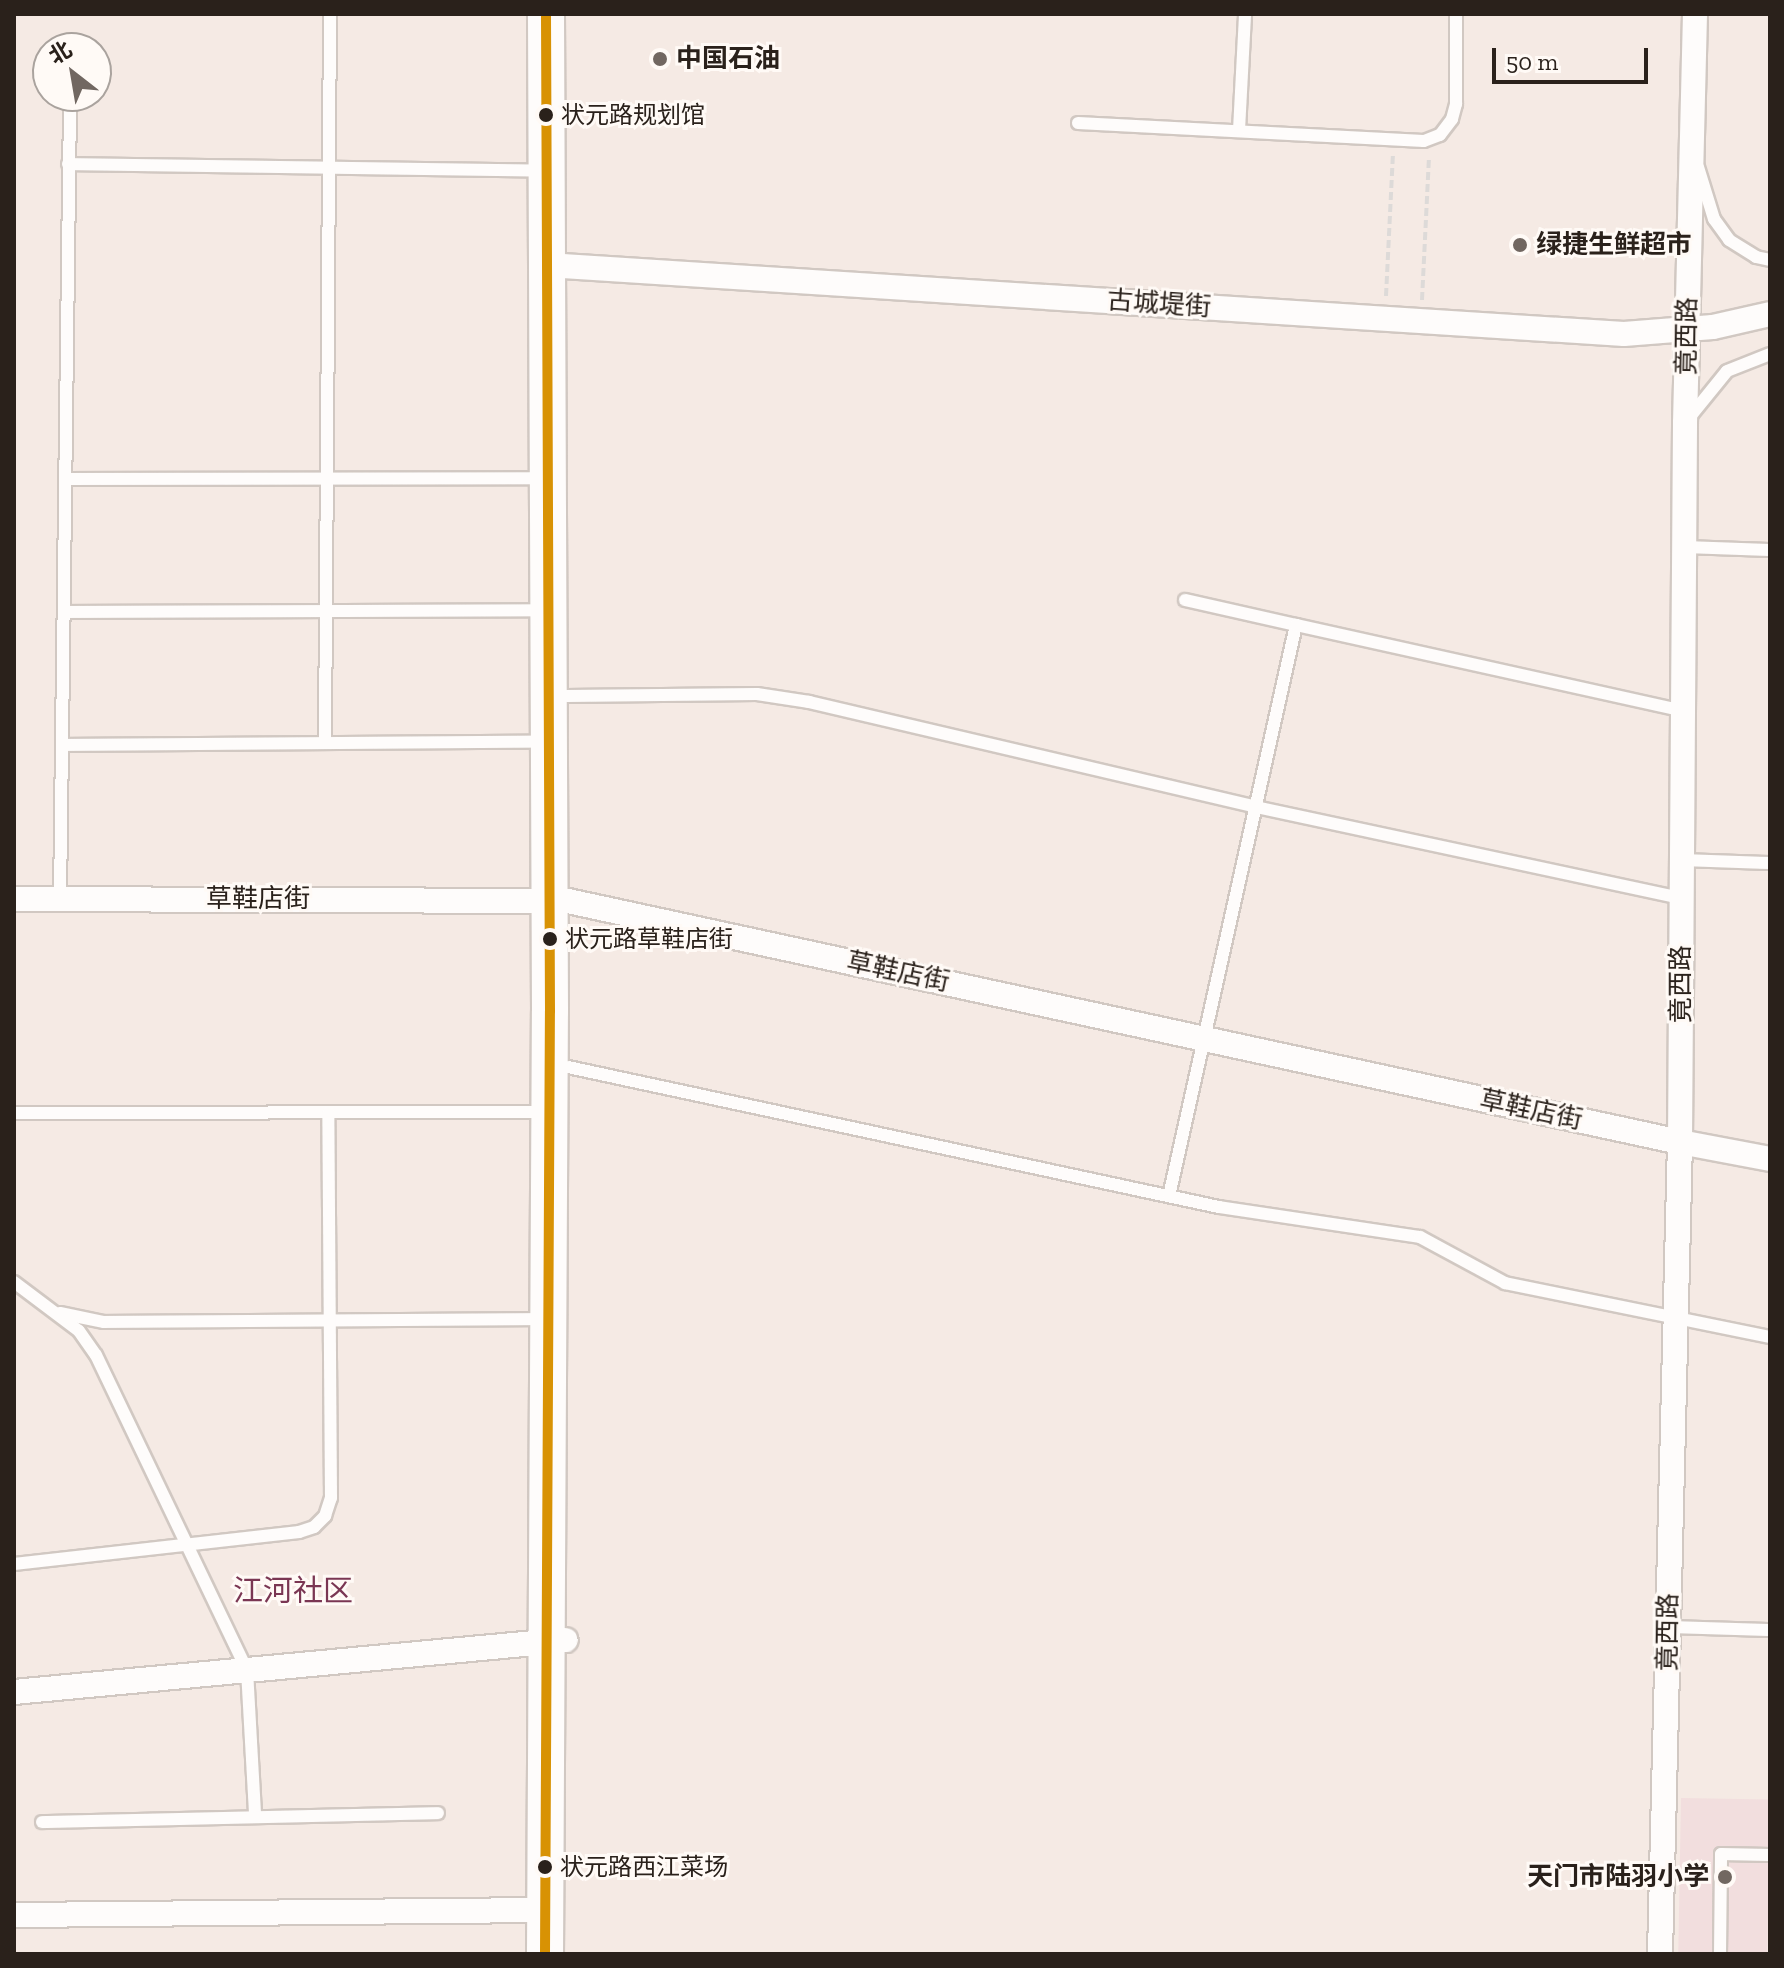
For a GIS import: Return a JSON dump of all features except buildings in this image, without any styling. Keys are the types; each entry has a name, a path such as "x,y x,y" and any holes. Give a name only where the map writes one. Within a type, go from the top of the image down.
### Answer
{"main road":[{"path":"546,14 546,171 556,266 567,696 549,1112 548,1319 564,1954"},
{"path":"545,1954 556,1641 568,1067 549,742 547,478 564,14"}],"street":[{"name":"竟西路","path":"1660,1954 1680,1142 1685,423 1695,14"},
{"name":"古城堤街","path":"556,266 1624,334 1687,330 1770,314"},
{"name":"草鞋店街","path":"14,899 558,900 1770,1159"},
{"path":"14,1692 556,1641"},
{"path":"14,1915 545,1910"}],"lane":[{"path":"325,743 330,14"},
{"path":"1239,130 1245,14"},
{"path":"1078,123 1430,139 1440,135 1446,127 1456,104 1456,14"},
{"path":"60,899 70,112"},
{"path":"1690,141 1714,219 1729,240 1756,257 1770,260"},
{"path":"68,164 546,171"},
{"path":"1685,423 1727,371 1770,354"},
{"path":"66,479 547,478"},
{"path":"1684,547 1770,550"},
{"path":"1185,600 1683,711"},
{"path":"65,612 548,610"},
{"path":"1169,1196 1296,625"},
{"path":"567,696 757,694 809,702 1256,807 1682,898"},
{"path":"63,745 549,742"},
{"path":"1682,860 1770,863"},
{"path":"568,1067 1169,1196 1420,1237 1505,1283 1770,1337"},
{"path":"14,1113 549,1112"},
{"path":"14,1564 299,1532 314,1527 325,1516 331,1498 328,1113"},
{"path":"15,1283 79,1331 96,1355 247,1670 255,1815"},
{"path":"46,1308 70,1317 104,1322 548,1319"},
{"path":"1668,1627 1770,1630"},
{"path":"42,1822 438,1813"},
{"path":"1720,1954 1721,1854 1770,1855"}],"path":[{"path":"1385,318 1393,139"},
{"path":"1421,321 1430,139"}],"shaded area":[{"name":"天门市陆羽小学","path":"1681,1798 1770,1800 1767,1954 1678,1954"}],"transit line":[{"path":"545,1954 550,1011 546,14"}],"place":[{"name":"中国石油","path":"660,59"},
{"name":"状元路规划馆","path":"546,115"},
{"name":"绿捷生鲜超市","path":"1520,245"},
{"name":"状元路草鞋店街","path":"550,939"},
{"name":"状元路西江菜场","path":"545,1867"},
{"name":"天门市陆羽小学","path":"1725,1877"}],"district":[{"name":"江河社区","path":"293,1591"}]}
